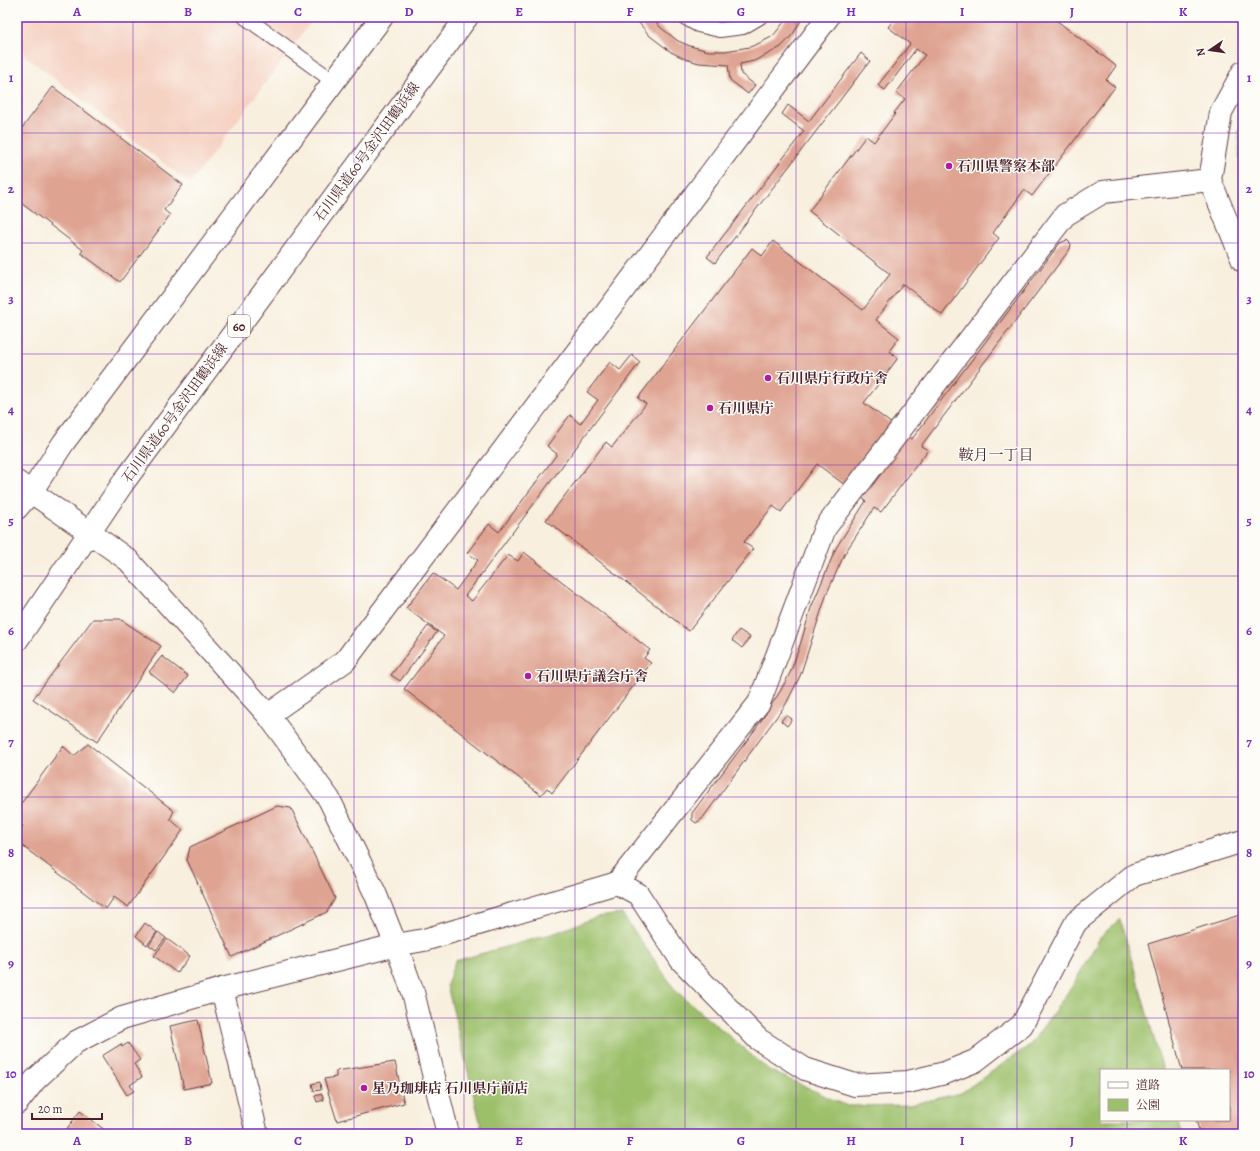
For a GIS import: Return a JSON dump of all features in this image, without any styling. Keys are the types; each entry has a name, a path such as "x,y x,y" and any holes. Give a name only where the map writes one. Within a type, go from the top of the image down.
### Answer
{"street":[{"path":"17,508 24,487 64,442 382,17"},
{"name":"石川県道60号金沢田鶴浜線","path":"17,640 123,483 467,17"},
{"path":"268,715 345,662 828,17"},
{"path":"1243,72 1221,112 1210,180 1243,261"},
{"path":"17,1103 36,1080 76,1042 122,1018 222,989 396,945 424,940 617,883 759,703 826,528 1065,215 1103,192 1210,180"},
{"path":"24,487 128,560 268,715 329,799 375,893 396,945 412,992 448,1134"},
{"path":"617,883 638,894 681,960 758,1039 805,1069 855,1085 908,1082 945,1073 975,1061 1022,1025 1076,922 1134,875 1243,841"},
{"path":"222,989 257,1134"}],"lane":[{"path":"245,17 333,81"},
{"path":"684,17 698,25 720,30 743,27 760,17"}],"shaded area":[{"path":"17,17 315,17 190,184 24,55 17,44"}],"green space":[{"path":"1243,123 1243,187 1240,181 1239,130"},
{"path":"622,914 676,991 769,1070 847,1106 909,1105 961,1093 1030,1045 1073,985 1101,936 1120,919 1163,1069 1100,1069 1100,1121 1177,1121 1181,1134 483,1134 447,985 455,961 555,933 596,917"}],"building":[{"path":"634,17 652,17 660,27 678,41 690,46 709,51 725,51 750,47 762,42 773,36 788,17 803,17 793,34 781,47 754,61 740,64 741,74 755,85 748,94 730,80 728,65 699,63 685,59 671,52 650,36"},
{"path":"896,17 943,17 950,23 954,17 1052,17 1116,66 1106,80 1115,87 1032,196 1024,190 993,233 999,238 942,315 903,284 876,320 899,338 889,351 898,358 864,403 912,439 1060,243 1067,240 1071,244 1070,249 921,446 928,450 881,512 874,508 845,553 827,593 800,676 786,704 702,819 696,823 692,820 692,813 757,727 781,690 791,671 811,608 836,548 866,501 817,464 781,512 773,506 744,542 753,549 689,631 546,520 606,442 612,447 646,404 638,398 752,248 762,256 773,241 863,310 890,274 809,211 866,136 874,142 895,114 894,113 905,99 896,93 925,55 916,49 885,90 878,85 910,44 888,27"},
{"path":"861,53 870,61 715,263 707,257 804,131 782,114 788,105 809,121"},
{"path":"53,87 183,185 164,210 170,215 120,282 81,253 83,250 17,200 17,135"},
{"name":"石川県庁議会庁舎","path":"632,355 640,362 465,596 472,601 508,555 518,561 524,552 650,650 644,658 651,663 552,793 547,788 541,795 404,689 444,636 406,608 433,573 456,590 478,560 467,553 489,524 499,532 557,454 547,446 570,415 580,424 598,400 587,392 610,362 620,370"},
{"path":"93,619 120,619 161,646 97,742 33,699"},
{"path":"428,626 437,632 400,681 391,675"},
{"path":"739,630 750,637 742,648 732,640"},
{"path":"162,656 188,676 175,693 149,672"},
{"path":"786,715 792,719 787,726 781,721"},
{"path":"88,744 174,811 170,819 183,830 128,907 114,897 106,909 17,842 17,834 23,826 17,824 17,809 63,746 74,756"},
{"path":"277,806 291,808 335,898 327,912 232,957 187,860 190,847"},
{"path":"1243,914 1243,1134 1200,1134 1196,1121 1230,1121 1230,1069 1182,1069 1148,944"},
{"path":"145,923 157,932 147,945 136,936"},
{"path":"158,932 166,938 156,950 149,945"},
{"path":"167,939 190,956 177,973 154,956"},
{"path":"198,1020 212,1083 184,1089 170,1026"},
{"path":"128,1043 140,1060 134,1064 142,1077 130,1085 134,1091 127,1095 102,1056 121,1044 122,1047"},
{"name":"星乃珈琲店 石川県庁前店","path":"395,1062 404,1103 337,1121 324,1079 336,1077 336,1071"},
{"path":"320,1082 321,1090 314,1091 312,1084"},
{"path":"322,1094 324,1100 317,1102 315,1096"},
{"path":"80,1111 110,1134 63,1134"}],"place":[{"name":"石川県警察本部","path":"949,166"},
{"name":"石川県庁行政庁舎","path":"768,378"},
{"name":"石川県庁","path":"710,408"},
{"name":"石川県庁議会庁舎","path":"528,676"},
{"name":"星乃珈琲店 石川県庁前店","path":"364,1088"}],"district":[{"name":"鞍月一丁目","path":"996,455"}]}
